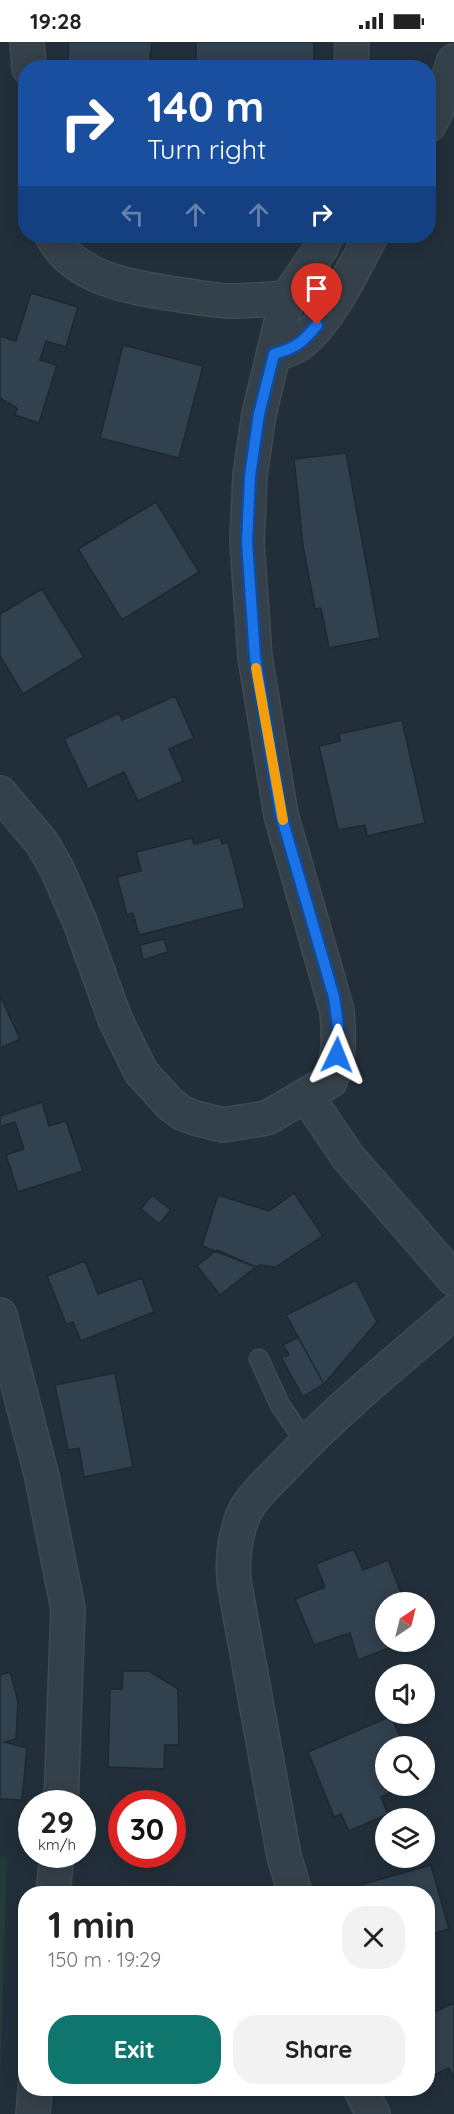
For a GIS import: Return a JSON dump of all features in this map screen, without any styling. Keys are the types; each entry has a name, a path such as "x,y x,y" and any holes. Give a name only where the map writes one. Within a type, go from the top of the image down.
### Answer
{"street":[{"path":"27,42 28,60"},
{"path":"351,60 352,42"},
{"path":"436,107 454,61"},
{"path":"57,243 64,254 75,263 100,277 140,289 230,302 287,298"},
{"path":"0,793 42,843 57,869 80,922 114,1019 141,1072 159,1094 182,1113 224,1125 267,1118 330,1081 336,1066 339,1041 334,997 281,815 255,657 247,542 250,476 259,414 287,298 323,243"},
{"path":"274,354 290,350 303,341 331,309 366,243"},
{"path":"306,1095 348,1157 454,1279"},
{"path":"293,1886 284,1856 233,1575 234,1546 249,1504 306,1443 329,1420 454,1312"},
{"path":"0,1315 42,1477 68,1609 61,1790"},
{"path":"54,1886 56,1868"},
{"path":"33,2114 34,2096"},
{"path":"364,2096 373,2114"}],"lane":[{"path":"259,1359 280,1405 306,1443"}],"green space":[{"path":"0,1857 7,1857 0,2079"}],"building":[{"path":"69,42 152,42 150,60 68,60"},
{"path":"196,42 314,42 314,60 196,60"},
{"path":"31,293 78,307 66,347 46,341 40,360 57,365 39,423 15,415 17,408 0,398 0,336 16,341"},
{"path":"123,345 203,366 179,458 100,438"},
{"path":"346,453 380,638 329,648 321,608 315,609 303,546 294,459"},
{"path":"156,502 199,572 122,620 78,549"},
{"path":"42,589 84,657 23,694 0,656 0,614"},
{"path":"175,696 194,738 169,749 183,781 138,801 124,772 88,789 64,739 119,713 122,720"},
{"path":"402,720 425,823 367,836 365,825 338,830 319,746 340,741 339,734"},
{"path":"221,837 222,844 228,842 245,908 139,935 133,913 127,915 117,877 141,871 136,852 192,838 194,844"},
{"path":"164,939 168,952 143,960 140,945"},
{"path":"0,995 20,1039 0,1048"},
{"path":"42,1102 49,1126 66,1121 83,1171 18,1192 6,1155 24,1149 15,1122 0,1127 0,1116"},
{"path":"294,1193 323,1236 276,1267 260,1265 256,1267 202,1246 218,1195 269,1211"},
{"path":"152,1195 171,1210 159,1224 141,1209"},
{"path":"217,1250 256,1267 220,1295 197,1266"},
{"path":"85,1261 98,1294 142,1278 154,1312 81,1341 73,1322 66,1324 47,1276"},
{"path":"356,1280 377,1322 324,1384 286,1315"},
{"path":"298,1337 324,1384 303,1397 281,1357 289,1355 283,1345"},
{"path":"115,1373 133,1467 84,1477 79,1448 68,1450 55,1385"},
{"path":"354,1549 363,1570 388,1560 401,1592 375,1592 375,1652 378,1652 358,1660 350,1633 314,1645 295,1599 325,1587 316,1564"},
{"path":"123,1671 149,1671 178,1689 179,1745 165,1745 164,1769 108,1767 110,1689 122,1689"},
{"path":"10,1672 18,1701 16,1739 5,1742 27,1748 23,1790 18,1790 18,1800 0,1799 0,1675"},
{"path":"375,1723 394,1724 400,1736 375,1736 375,1796 383,1796 381,1797 386,1808 375,1808 375,1820 349,1831 341,1814 334,1817 308,1752"},
{"path":"420,1868 432,1868 449,1929 435,1933 435,1886 364,1886 363,1884"},
{"path":"454,2003 454,2078 449,2068 435,2075 435,2012"}],"slow traffic":[{"path":"256,668 283,820"}],"route":[{"path":"317,325 303,341 290,350 274,354 259,414 250,476 247,542 255,657 281,815 334,997 339,1041 337,1055"}]}
